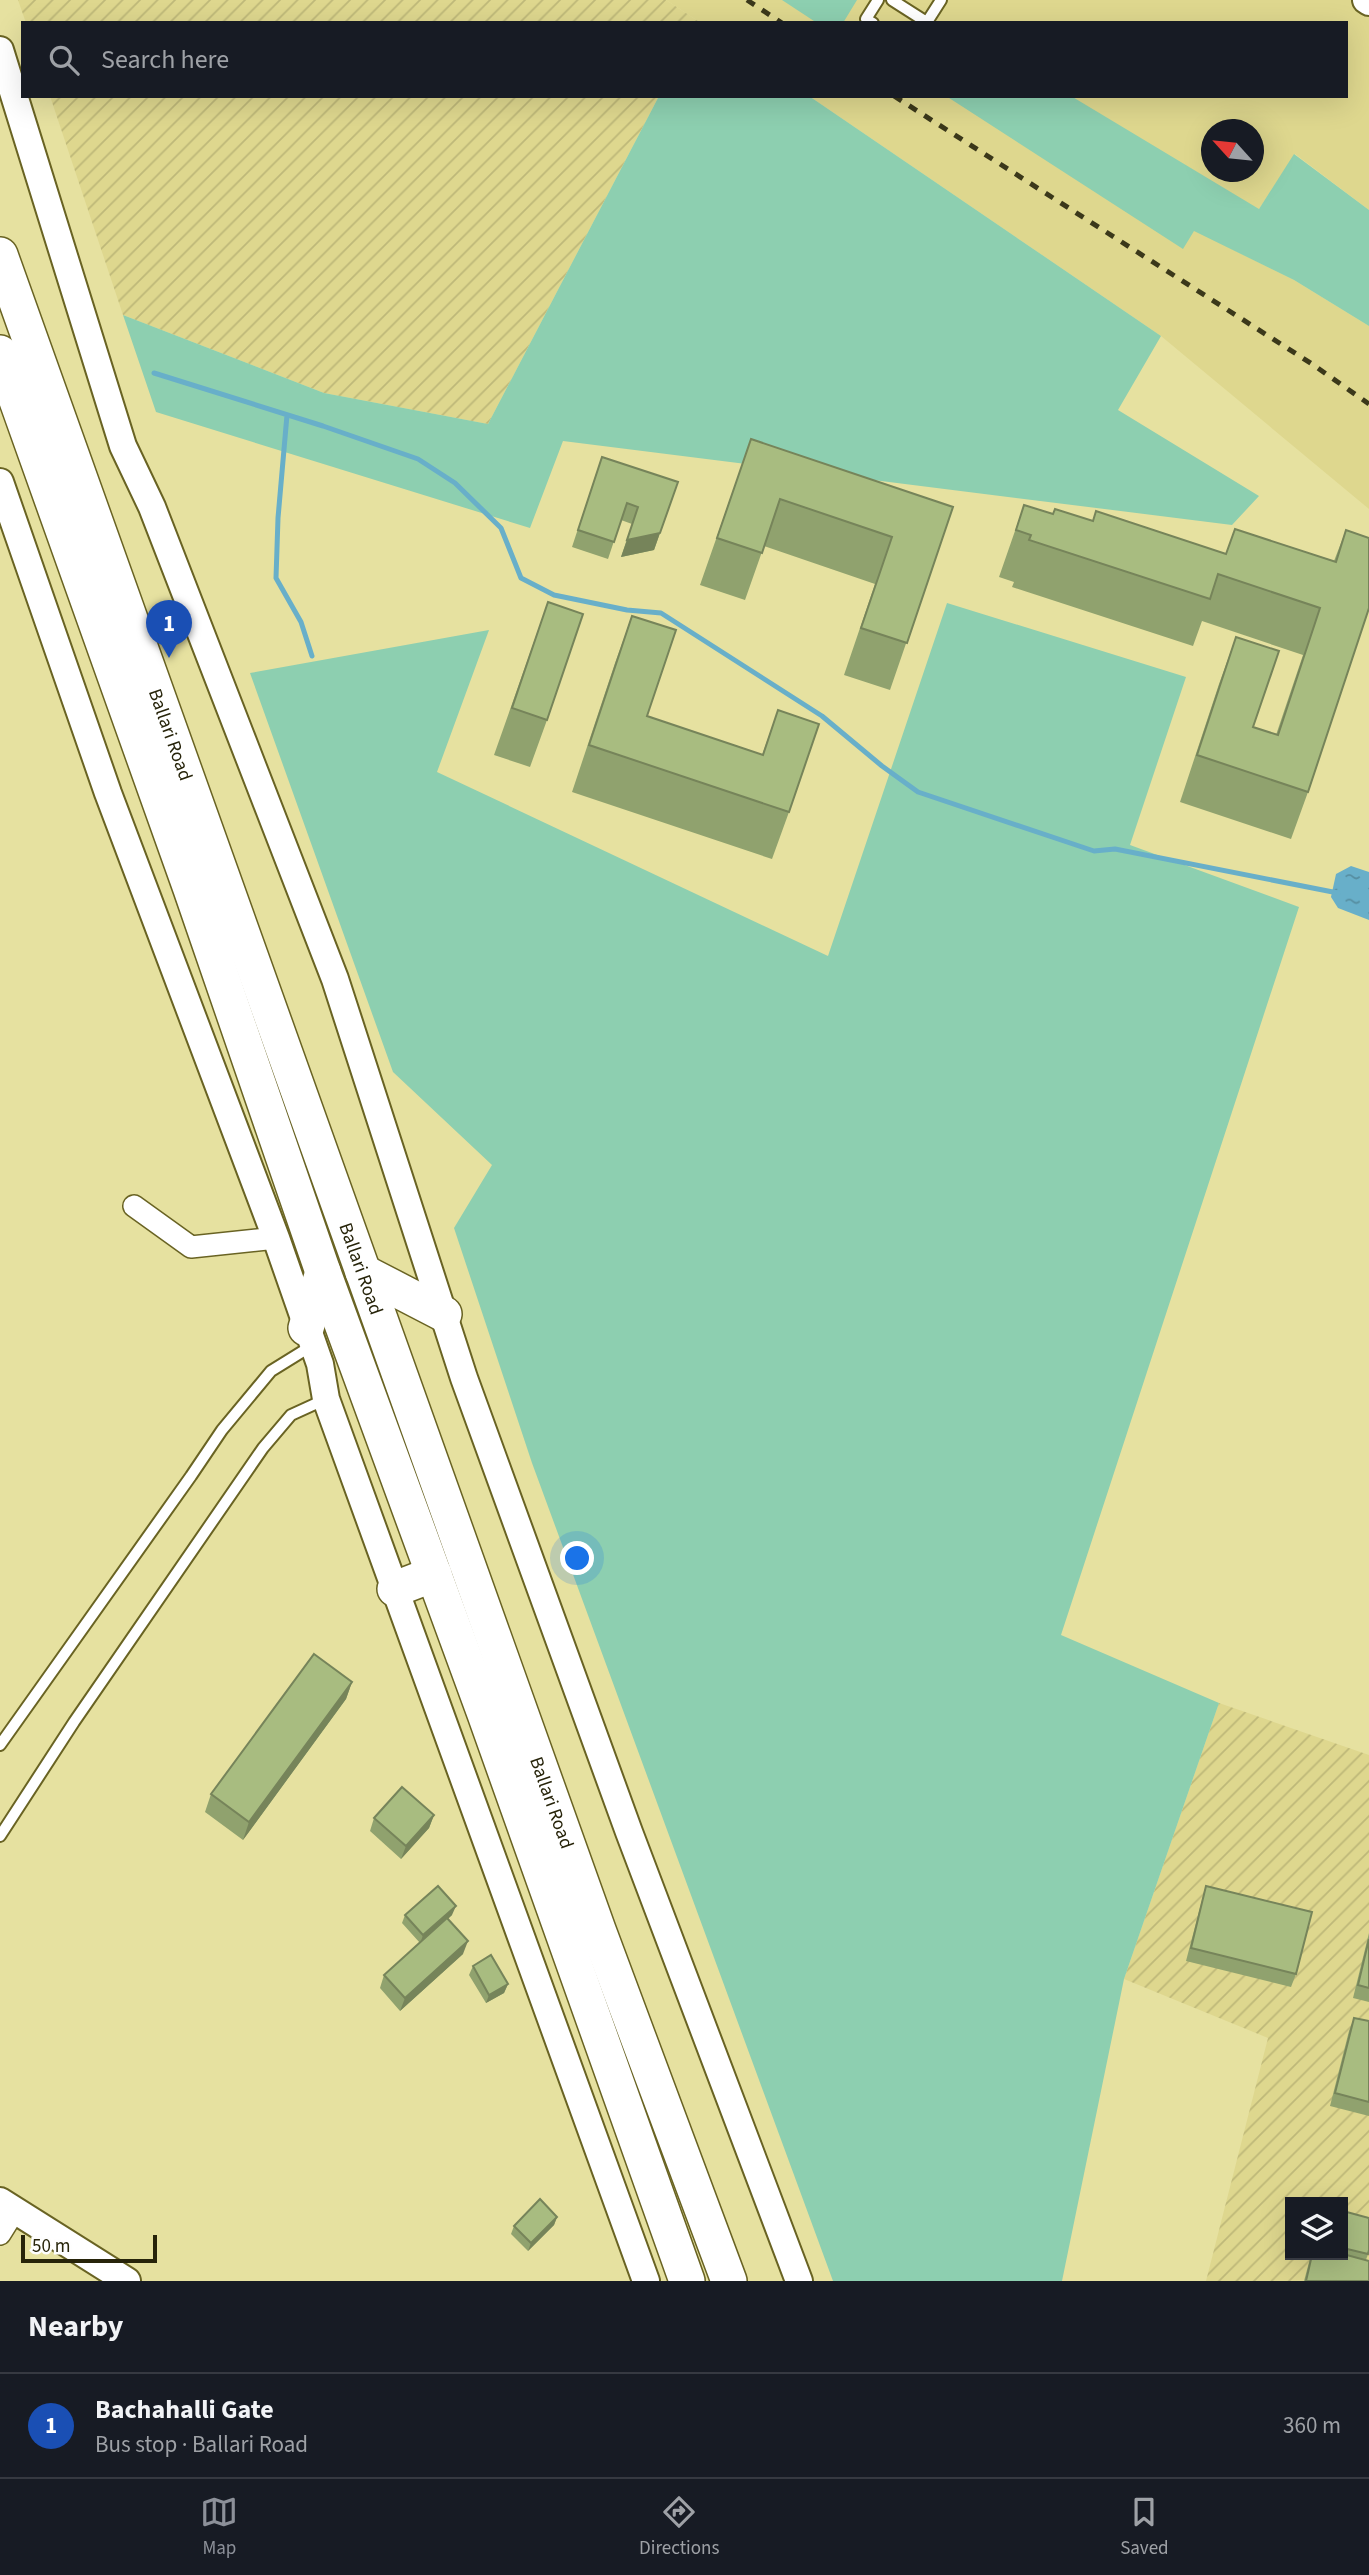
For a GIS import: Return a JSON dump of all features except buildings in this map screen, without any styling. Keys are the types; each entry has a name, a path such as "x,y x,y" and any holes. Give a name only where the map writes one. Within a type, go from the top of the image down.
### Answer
{"highway":[{"name":"Ballari Road","path":"0,255 598,1930 729,2281"},
{"name":"Ballari Road","path":"0,353 323,1272 550,1892 687,2281"},
{"path":"309,1336 323,1272"},
{"path":"363,1272 444,1314"},
{"path":"395,1589 434,1574"}],"street":[{"path":"0,50 123,446 152,507 335,979 464,1378 629,1832 799,2281"},
{"path":"0,482 108,793 276,1238 320,1364 327,1399 646,2281"},
{"path":"134,1206 191,1247 276,1238"},
{"path":"0,2234 7,2205 127,2281"}],"lane":[{"path":"870,21 866,19 878,0"},
{"path":"892,0 926,21"},
{"path":"929,21 941,0"},
{"path":"0,1745 222,1430 271,1371 309,1336"},
{"path":"0,1836 74,1722 263,1448 291,1416 327,1399"}],"shaded area":[{"path":"18,0 666,0 698,21 25,21"},
{"path":"666,0 1369,0 1369,210 1295,154 1259,209 1194,230 1294,280 1369,326 1369,509 1161,336 812,98 1348,98 1348,21 698,21"},
{"path":"51,98 658,98 488,424 324,393 123,315"},
{"path":"1219,1703 1369,1755 1369,2281 1206,2281 1268,2038 1124,1979"}],"green space":[{"path":"782,0 857,0 844,21 814,21"},
{"path":"658,98 812,98 1161,336 1118,410 1259,496 1232,525 563,441 530,528 156,412 123,315 324,393 488,424"},
{"path":"949,98 1074,98 1201,174 1201,182 1214,182 1259,209 1294,154 1369,210 1369,326 1294,280 1194,231 1183,249"},
{"path":"947,603 1186,677 1130,845 1299,907 1061,1635 1219,1703 1124,1979 1062,2281 833,2281 532,1463 454,1228 492,1165 393,1072 250,673 489,630 437,772 828,956"}],"water":[{"path":"1351,866 1369,872 1369,920 1338,908 1331,897 1336,874"}],"waterway":[{"path":"154,373 418,459 455,483 501,528 521,578 554,595 627,610 661,613 822,716 918,792 1094,851 1115,849 1338,893"},
{"path":"287,415 276,578 301,622 312,656"}],"railway":[{"path":"747,0 779,21"},
{"path":"897,98 1312,364 1369,404"}],"place":[{"name":"Bachahalli Gate","path":"169,658"}]}
